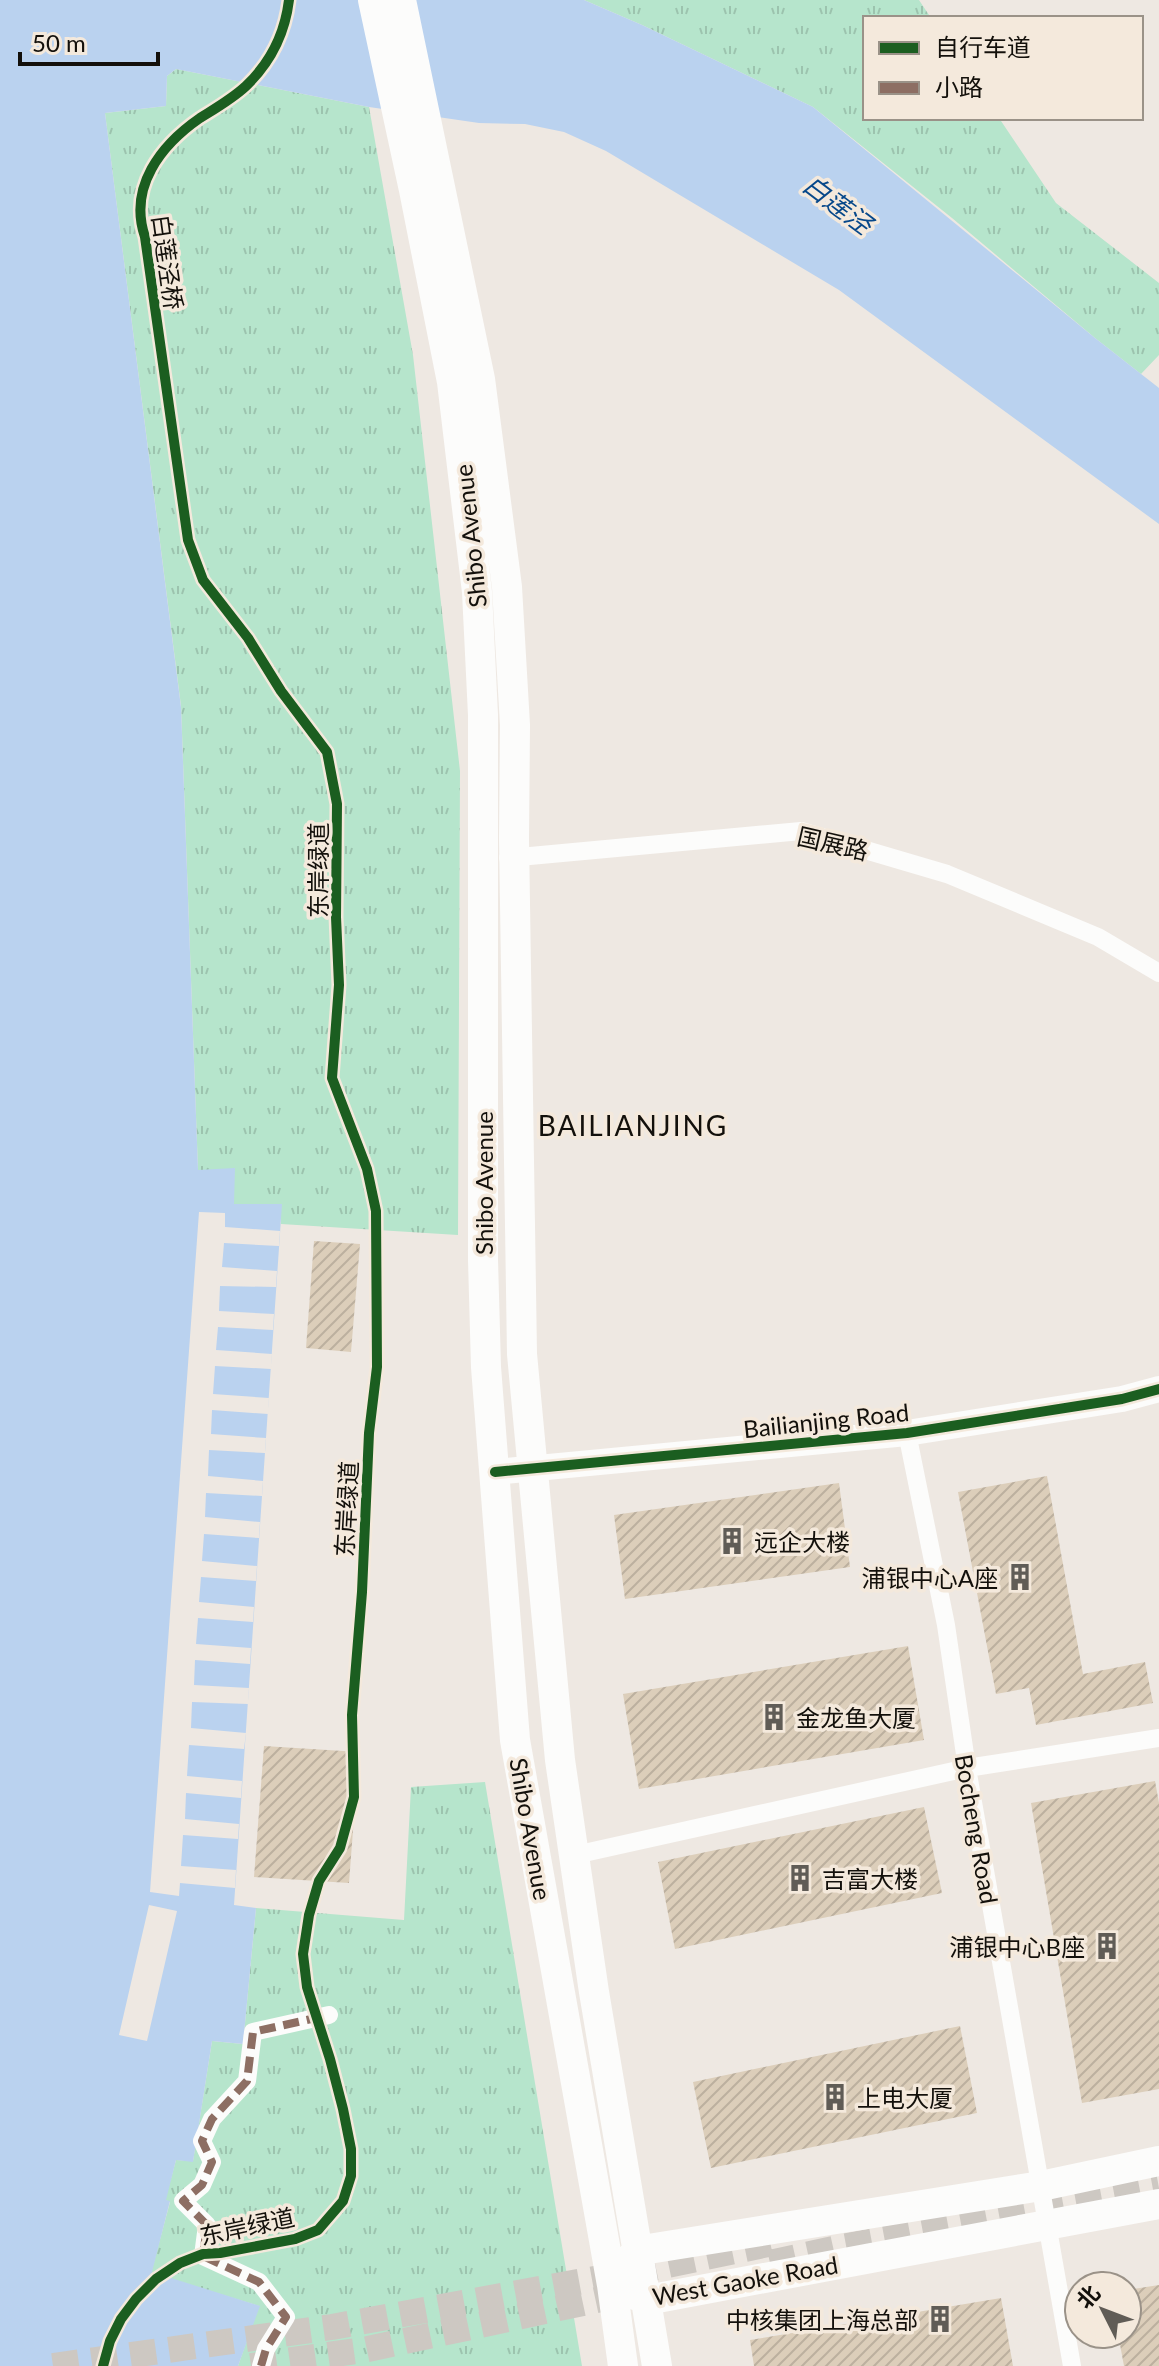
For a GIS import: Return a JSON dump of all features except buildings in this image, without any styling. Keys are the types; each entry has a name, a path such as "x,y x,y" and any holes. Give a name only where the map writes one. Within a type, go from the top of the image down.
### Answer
{"main road":[{"name":"Shibo Avenue","path":"373,0 414,190 466,381 483,715 483,1260 486,1367 515,1740 612,2285 623,2366"},
{"name":"Shibo Avenue","path":"401,0 466,381 507,587 515,725 522,1354 560,1760 636,2251 657,2366"},
{"name":"West Gaoke Road","path":"1159,2161 1041,2186 636,2251 612,2285 647,2300 1159,2204"}],"street":[{"name":"国展路","path":"483,855 515,858 801,831 947,874 1098,937 1159,973"},
{"name":"Bailianjing Road","path":"495,1472 907,1433 1122,1399 1159,1389"},
{"name":"Bocheng Road","path":"907,1433 946,1625 967,1768 1072,2366"},
{"path":"575,1855 967,1768 1159,1738"},
{"path":"261,2366 266,2349 286,2317 259,2282 203,2256 207,2225 183,2201 202,2185 212,2162 202,2141 212,2119 247,2081 253,2032 329,2015"}],"green space":[{"path":"584,0 919,0 930,16 863,16 863,120 1000,120 1056,203 1159,283 1159,355 1141,374 813,107"},
{"path":"176,69 369,107 413,355 460,771 458,1235 281,1224 281,1204 234,1204 198,1170 181,706 105,113 166,106 167,76"},
{"path":"485,1782 582,2366 238,2366 259,2306 151,2273 170,2202 165,2200 176,2160 193,2161 212,2041 243,2044 256,1908 404,1920 411,1787"}],"water":[{"name":"白莲泾","path":"0,0 584,0 813,107 1159,388 1159,524 839,290 606,151 564,132 525,124 479,123 369,107 176,69 167,76 166,106 105,113 181,707 198,1170 235,1168 234,1204 282,1204 234,1905 256,1908 243,2044 212,2041 193,2162 176,2160 166,2200 170,2201 152,2272 260,2306 238,2366 0,2366"}],"pier":[{"path":"199,1212 225,1213 225,1227 280,1231 279,1246 224,1243 222,1267 277,1271 276,1287 220,1286 219,1311 274,1314 273,1330 218,1327 216,1350 272,1354 271,1369 215,1366 213,1394 269,1398 268,1414 212,1410 211,1434 266,1438 265,1453 209,1450 208,1476 263,1481 262,1496 206,1493 205,1517 260,1522 259,1538 204,1534 202,1561 257,1566 256,1581 201,1577 199,1602 254,1607 253,1622 198,1618 196,1644 251,1648 250,1664 195,1660 194,1685 249,1688 248,1704 192,1702 191,1728 246,1733 244,1749 189,1745 187,1776 242,1781 241,1798 186,1793 185,1819 239,1824 238,1839 183,1835 181,1866 236,1870 235,1888 180,1883 179,1896 150,1892"},
{"path":"149,1905 177,1911 147,2041 119,2035"}],"tunnel":[{"path":"770,2263 1159,2188"},
{"path":"53,2366 332,2327 644,2270 778,2242"},
{"path":"251,2366 363,2350 634,2292"}],"marked path":[{"path":"261,2366 266,2349 286,2317 259,2282 203,2256 207,2225 183,2201 202,2185 212,2162 202,2141 212,2119 247,2081 253,2032 329,2015"}],"cycle path":[{"name":"白莲泾桥","path":"103,2366 110,2341 121,2319 156,2279 180,2263 203,2254 295,2239 318,2230 343,2201 351,2176 351,2149 343,2109 307,1987 303,1954 309,1915 319,1881 340,1848 354,1797 352,1715 362,1592 369,1433 377,1367 376,1211 367,1169 332,1078 339,985 337,804 327,752 281,691 248,638 203,580 188,540 141,219 145,184 161,154 186,129 255,77 280,36 289,0"},
{"path":"495,1472 907,1433 1122,1399 1159,1389"}],"place":[{"name":"远企大楼","path":"732,1541"},
{"name":"浦银中心A座","path":"1020,1577"},
{"name":"金龙鱼大厦","path":"774,1717"},
{"name":"吉富大楼","path":"800,1878"},
{"name":"浦银中心B座","path":"1107,1946"},
{"name":"上电大厦","path":"835,2097"},
{"name":"中核集团上海总部","path":"940,2319"}],"district":[{"name":"BAILIANJING","path":"633,1125"}]}
